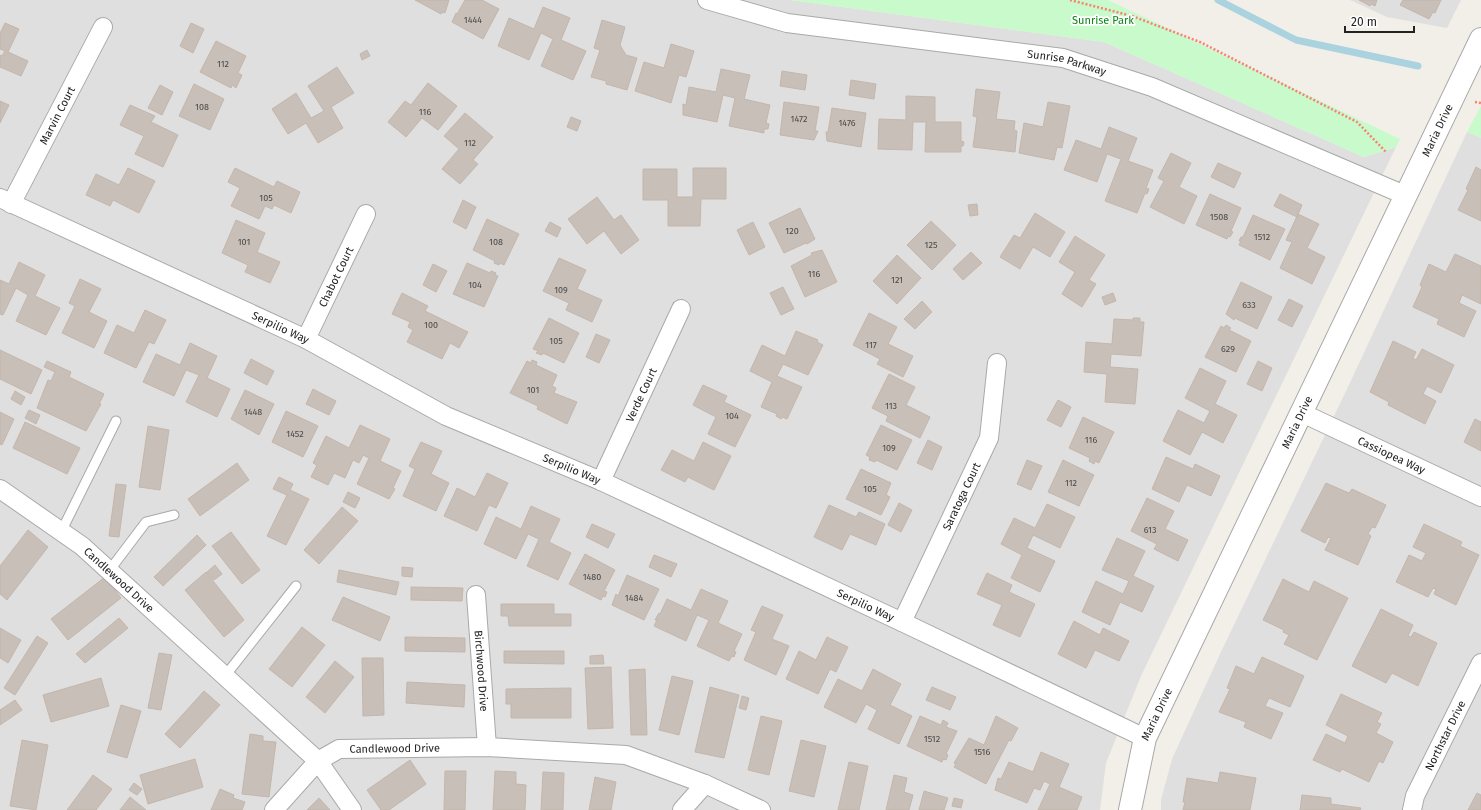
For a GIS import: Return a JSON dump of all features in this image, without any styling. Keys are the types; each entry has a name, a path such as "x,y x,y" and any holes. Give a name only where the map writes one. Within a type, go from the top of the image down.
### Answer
{"street":[{"name":"Sunrise Parkway","path":"707,0 787,23 1063,58 1152,86 1407,196"},
{"name":"Marvin Court","path":"6,201 103,27"},
{"name":"Maria Drive","path":"1130,810 1145,738 1407,196 1481,39"},
{"name":"Serpilio Way","path":"6,201 306,339 446,416 601,481 1145,738"},
{"name":"Chabot Court","path":"306,339 366,214"},
{"name":"Verde Court","path":"601,481 681,309"},
{"name":"Saratoga Court","path":"902,622 989,438 997,363"},
{"name":"Cassiopea Way","path":"1302,413 1481,497"},
{"name":"Candlewood Drive","path":"0,490 82,546 318,761 339,749 487,747 626,755 705,784 761,810"},
{"name":"Birchwood Drive","path":"476,594 487,747"},
{"name":"Northstar Drive","path":"1412,810 1415,796 1481,662"},
{"path":"274,810 318,761 352,810"},
{"path":"682,810 705,784"},
{"path":"691,810 705,784"}],"lane":[{"path":"61,532 116,421"},
{"path":"109,571 146,522 174,515"},
{"path":"225,676 296,586"}],"path":[{"path":"1070,0 1132,16 1200,42 1357,122 1386,152"}],"shaded area":[{"path":"0,0 790,0 1104,42 1364,157 1396,147 1141,676 1106,763 1100,810 0,810"},
{"path":"1350,0 1461,0 1447,28 1387,17"},
{"path":"1467,132 1481,138 1481,810 1161,810 1161,800 1172,759 1220,654 1347,389"}],"green space":[{"name":"Sunrise Park","path":"790,0 1108,0 1400,139 1396,147 1364,157 1104,42"},
{"path":"1481,106 1481,138 1467,132"}],"building":[{"path":"415,0 449,0 445,13 443,12 441,14"},
{"path":"465,0 482,0 499,9 483,39 452,22"},
{"path":"1359,0 1377,0 1375,6 1371,4 1370,6"},
{"path":"1403,0 1441,0 1435,13 1433,12 1429,19 1400,5"},
{"path":"543,7 570,18 561,40 586,51 573,80 541,66 553,39 541,33 529,60 498,46 509,18 534,29"},
{"path":"602,20 625,27 620,45 626,55 637,58 627,90 606,84 606,81 591,77 600,50 594,48"},
{"path":"5,23 19,29 8,52 28,61 21,76 0,67 0,55 2,56 5,51 0,49 0,33"},
{"path":"191,23 204,29 193,53 180,46"},
{"path":"216,41 246,56 238,73 242,75 236,88 232,85 231,88 200,72"},
{"path":"671,44 694,51 686,77 679,75 671,103 635,91 644,62 664,68"},
{"path":"367,50 370,56 362,60 360,54"},
{"path":"337,67 354,93 331,107 343,128 318,143 306,123 288,134 272,109 296,93 311,118 324,111 308,86"},
{"path":"721,69 750,75 744,99 770,105 766,123 769,124 768,129 764,129 764,133 729,126 735,98 723,95 717,122 683,115 683,104 686,105 689,87 716,92"},
{"path":"782,71 807,75 805,90 780,86"},
{"path":"851,80 876,84 874,99 849,95"},
{"path":"428,83 457,106 438,130 422,118 406,137 388,122 405,101 411,105"},
{"path":"194,84 224,99 210,130 179,116"},
{"path":"160,85 173,92 162,115 148,108"},
{"path":"976,89 1000,92 996,119 1015,121 1014,130 1017,131 1015,152 973,147 977,117 973,116"},
{"path":"906,96 935,97 935,122 961,122 961,141 964,142 963,146 961,146 961,152 925,152 926,122 913,122 912,150 878,149 879,119 906,120"},
{"path":"0,101 9,105 0,123"},
{"path":"784,102 819,107 815,131 818,131 814,140 780,135"},
{"path":"1048,102 1070,106 1062,148 1057,147 1054,160 1019,153 1024,123 1043,127"},
{"path":"130,105 155,116 151,122 178,135 163,167 135,154 144,136 120,125"},
{"path":"832,108 866,113 861,147 827,141 826,132 828,132"},
{"path":"465,113 493,137 473,160 478,164 460,184 442,169 459,149 444,136"},
{"path":"571,117 581,121 577,131 567,127"},
{"path":"1109,127 1137,138 1128,161 1153,170 1146,188 1149,189 1147,194 1145,193 1137,213 1105,201 1121,159 1107,154 1097,182 1064,170 1076,140 1101,149"},
{"path":"1171,153 1191,163 1179,187 1197,196 1184,224 1150,207 1164,181 1158,178"},
{"path":"1218,163 1241,173 1234,188 1211,177"},
{"path":"1476,167 1481,170 1481,221 1458,210 1468,190 1466,189"},
{"path":"128,168 155,181 139,213 113,200 110,206 86,195 96,174 119,185"},
{"path":"235,168 274,187 277,181 300,192 291,213 274,205 272,209 265,206 259,219 231,206 240,188 228,182"},
{"path":"693,168 726,168 726,199 701,199 700,226 668,226 668,200 643,200 643,169 677,169 677,197 693,197"},
{"path":"1210,194 1241,208 1231,231 1233,232 1227,239 1196,225"},
{"path":"1280,194 1302,205 1297,217 1274,206"},
{"path":"597,197 614,220 621,215 639,240 621,254 604,231 587,244 568,219"},
{"path":"463,200 476,207 466,229 453,222"},
{"path":"977,204 978,215 970,216 968,205"},
{"path":"800,208 815,239 807,244 806,243 784,253 769,223"},
{"path":"1035,213 1065,232 1050,257 1033,247 1020,269 1000,257 1014,235 1020,238"},
{"path":"1298,214 1319,224 1307,248 1325,257 1312,284 1280,268 1292,242 1286,240"},
{"path":"1253,215 1285,229 1270,260 1239,245 1241,241 1239,241 1241,237 1243,237"},
{"path":"487,219 519,234 504,265 494,263 495,261 473,250"},
{"path":"236,220 265,233 257,252 280,262 270,283 245,272 248,265 222,253"},
{"path":"931,221 956,245 932,270 907,245"},
{"path":"550,222 561,228 557,237 545,231"},
{"path":"753,222 765,247 749,255 737,230"},
{"path":"1075,236 1105,255 1089,280 1096,284 1082,307 1062,294 1075,272 1059,262"},
{"path":"822,250 837,282 805,297 791,266 812,255 811,253"},
{"path":"971,252 982,263 963,280 953,269"},
{"path":"1455,254 1481,266 1481,304 1462,295 1459,303 1476,311 1464,337 1437,324 1439,319 1413,307 1422,287 1420,285 1429,264 1446,272"},
{"path":"897,255 921,278 897,304 873,281"},
{"path":"559,258 586,270 577,289 602,300 592,322 566,310 569,303 543,291"},
{"path":"19,262 45,275 35,296 60,308 46,335 16,321 28,295 16,288 3,315 0,314 0,280 9,284"},
{"path":"467,263 490,273 491,271 496,273 495,275 498,276 484,307 453,294"},
{"path":"433,264 447,271 436,292 423,285"},
{"path":"80,279 101,289 89,312 107,321 94,348 62,333 75,306 69,303"},
{"path":"1241,282 1272,297 1257,329 1235,318 1234,320 1226,314"},
{"path":"783,287 794,309 781,315 770,293"},
{"path":"402,293 428,306 425,311 468,332 459,348 450,343 442,359 407,342 413,330 408,327 410,322 392,314"},
{"path":"1113,293 1116,301 1105,305 1102,297"},
{"path":"1289,299 1303,306 1292,327 1278,320"},
{"path":"922,301 932,312 915,329 904,319"},
{"path":"145,310 166,320 154,344 149,342 136,368 104,353 117,325 134,333"},
{"path":"869,313 897,327 888,344 913,356 903,377 877,364 880,359 853,345"},
{"path":"549,318 579,333 564,363 543,353 542,355 536,353 538,351 533,349"},
{"path":"1133,318 1140,318 1140,322 1144,322 1141,356 1111,354 1110,367 1138,369 1135,404 1105,402 1107,374 1084,372 1086,342 1112,344 1114,319 1133,320"},
{"path":"1226,325 1231,328 1229,330 1251,341 1236,372 1205,357 1221,326 1224,328"},
{"path":"796,331 818,340 817,342 823,345 808,375 783,364 777,376 802,387 787,419 782,417 781,419 776,416 777,414 761,407 772,382 750,371 762,345 785,356"},
{"path":"596,334 610,340 599,363 586,357"},
{"path":"1393,341 1416,352 1413,358 1416,360 1422,349 1454,365 1441,393 1427,386 1423,394 1436,401 1425,424 1388,405 1389,402 1370,392"},
{"path":"190,343 217,356 207,378 230,389 217,417 186,402 199,375 186,370 174,396 143,382 156,354 180,365"},
{"path":"0,350 42,370 31,394 0,379"},
{"path":"251,359 274,371 267,385 244,373"},
{"path":"532,360 537,362 536,365 557,375 552,386 556,388 554,393 577,402 567,424 537,409 538,406 510,393 527,361 531,363"},
{"path":"47,361 71,372 69,377 104,394 99,404 101,404 86,431 37,408 48,380 51,381 55,372 44,367"},
{"path":"1258,361 1272,368 1262,391 1247,384"},
{"path":"1200,368 1226,381 1215,404 1237,415 1223,443 1202,432 1190,455 1163,441 1178,410 1204,423 1210,411 1185,398"},
{"path":"889,374 915,387 906,405 930,417 920,438 886,421 888,416 872,408"},
{"path":"703,385 727,396 724,402 751,415 735,447 708,434 716,417 693,405"},
{"path":"313,389 336,401 329,415 306,404"},
{"path":"245,390 274,404 259,435 231,419"},
{"path":"15,391 25,397 21,405 11,399"},
{"path":"1058,400 1071,407 1061,427 1047,420"},
{"path":"29,410 40,415 36,424 25,418"},
{"path":"286,411 318,426 303,457 272,442"},
{"path":"0,412 14,419 2,445 0,444"},
{"path":"1083,417 1114,432 1099,463 1095,461 1094,464 1089,461 1090,458 1069,448"},
{"path":"1475,419 1481,422 1481,451 1464,442"},
{"path":"25,422 80,448 67,474 13,448"},
{"path":"360,425 390,439 380,461 401,471 393,488 395,489 389,499 357,484 369,458 363,455 359,463 353,460 345,478 334,473 328,485 311,477 317,465 313,463 326,436 349,448"},
{"path":"881,425 912,440 897,470 876,460 875,462 869,460 870,457 866,455"},
{"path":"148,426 169,430 160,490 139,487"},
{"path":"928,440 942,447 932,470 917,463"},
{"path":"421,442 442,451 431,474 449,483 436,511 403,496 415,469 409,466"},
{"path":"703,442 731,456 714,490 688,477 685,482 661,470 672,450 694,461"},
{"path":"1166,457 1193,469 1195,464 1220,476 1211,496 1187,485 1179,502 1152,489"},
{"path":"1027,460 1042,466 1031,490 1017,484"},
{"path":"1063,460 1094,475 1079,506 1048,492"},
{"path":"237,463 249,480 200,516 188,499"},
{"path":"861,469 891,483 886,495 890,497 881,515 846,499"},
{"path":"487,473 508,483 496,508 489,505 477,531 444,516 457,488 475,497"},
{"path":"279,477 293,484 290,490 309,499 286,545 267,536 287,495 273,489"},
{"path":"1326,483 1349,493 1352,489 1386,505 1375,528 1372,527 1368,534 1371,536 1358,565 1325,550 1331,538 1328,537 1325,543 1301,531"},
{"path":"116,484 126,485 119,537 109,536"},
{"path":"348,492 360,498 355,508 343,502"},
{"path":"1147,498 1174,511 1165,529 1188,540 1178,561 1154,549 1157,544 1131,531"},
{"path":"899,503 912,510 901,532 888,525"},
{"path":"1047,504 1075,517 1060,548 1033,535 1027,548 1055,561 1040,592 1011,578 1022,555 1001,544 1014,518 1035,528"},
{"path":"829,505 856,517 859,512 885,524 876,545 850,534 842,550 814,537"},
{"path":"531,506 560,519 549,542 571,553 558,580 527,566 539,539 528,534 516,559 484,544 496,517 521,529"},
{"path":"342,507 358,521 319,564 304,550"},
{"path":"592,524 615,534 608,548 586,537"},
{"path":"1424,524 1462,542 1460,546 1479,555 1456,605 1434,594 1436,589 1433,588 1428,597 1396,582 1409,555 1422,561 1426,553 1413,547"},
{"path":"28,530 48,547 7,600 0,594 0,566"},
{"path":"231,532 260,570 242,584 212,546"},
{"path":"197,535 206,545 163,586 154,577"},
{"path":"1117,538 1145,551 1133,576 1154,586 1142,612 1120,602 1110,625 1082,612 1096,581 1123,594 1129,581 1102,570"},
{"path":"585,554 615,570 604,591 607,592 605,597 603,596 601,600 569,584"},
{"path":"654,555 677,564 671,577 649,567"},
{"path":"215,565 222,574 214,580 207,572"},
{"path":"402,567 413,568 412,577 402,576"},
{"path":"339,570 399,582 396,595 337,582"},
{"path":"206,572 244,620 224,637 185,590"},
{"path":"987,573 1012,585 1009,592 1035,604 1020,637 993,625 1002,605 977,594"},
{"path":"627,575 659,589 644,620 612,605 616,594 618,596"},
{"path":"105,577 121,598 68,640 51,619"},
{"path":"1283,579 1309,592 1314,581 1348,598 1317,660 1284,644 1289,635 1283,632 1284,630 1263,620"},
{"path":"411,587 463,588 462,601 411,600"},
{"path":"701,589 728,601 718,623 742,634 734,651 736,652 734,657 732,656 729,661 697,646 709,620 697,615 686,641 654,626 657,620 655,620 659,613 660,614 667,599 691,610"},
{"path":"343,597 390,617 380,641 332,620"},
{"path":"501,604 554,604 554,614 571,614 571,626 509,626 508,616 501,616"},
{"path":"762,606 783,615 772,639 789,646 776,675 744,660 756,632 751,630"},
{"path":"1381,609 1413,625 1408,636 1411,637 1414,632 1437,643 1418,686 1392,673 1386,683 1352,666"},
{"path":"119,618 128,628 85,663 76,654"},
{"path":"1074,621 1100,635 1103,628 1129,641 1119,661 1095,650 1086,668 1058,654"},
{"path":"302,627 325,645 292,687 269,669"},
{"path":"0,628 21,640 8,663 0,658"},
{"path":"37,636 48,643 15,695 4,688"},
{"path":"405,637 465,638 465,652 405,651"},
{"path":"827,637 848,647 836,672 830,669 818,694 786,679 799,651 816,660"},
{"path":"504,651 564,651 564,664 504,663"},
{"path":"159,653 172,655 161,710 148,708"},
{"path":"603,655 604,664 590,664 590,656"},
{"path":"1262,657 1304,676 1290,707 1269,698 1265,706 1283,713 1271,739 1244,727 1246,722 1219,712 1230,689 1227,688 1236,666 1254,674"},
{"path":"362,658 383,658 384,715 363,716"},
{"path":"335,661 354,677 325,713 306,697"},
{"path":"611,667 613,728 588,729 585,668"},
{"path":"645,669 647,735 631,735 629,670"},
{"path":"873,669 901,684 890,705 912,716 899,744 868,729 877,710 866,704 856,723 824,707 838,679 862,691"},
{"path":"672,676 693,681 679,735 659,730"},
{"path":"101,678 109,706 51,722 43,695"},
{"path":"407,682 465,685 464,707 406,703"},
{"path":"710,687 739,695 724,758 695,752"},
{"path":"932,687 956,697 950,710 926,700"},
{"path":"571,688 571,718 511,718 511,704 506,704 506,689"},
{"path":"204,691 220,705 180,748 165,734"},
{"path":"1341,694 1382,713 1377,722 1381,724 1376,733 1393,742 1383,763 1379,761 1369,782 1342,769 1340,772 1313,760 1326,734 1345,743 1348,736 1326,725"},
{"path":"742,696 749,698 746,710 739,708"},
{"path":"15,700 22,710 0,725 0,710"},
{"path":"121,705 141,711 127,758 107,752"},
{"path":"761,716 782,721 769,775 748,770"},
{"path":"920,716 941,725 943,720 948,723 946,727 957,731 946,754 948,755 946,760 943,759 942,762 907,746"},
{"path":"996,716 1018,728 1011,741 1009,740 986,784 954,767 956,764 954,763 969,738 984,745"},
{"path":"250,734 263,736 263,741 276,742 269,797 242,794"},
{"path":"22,740 48,745 36,810 10,806"},
{"path":"801,740 826,746 814,797 789,791"},
{"path":"1041,752 1069,764 1059,787 1082,797 1077,810 1038,810 1050,784 1044,781 1040,790 1034,788 1027,803 995,790 998,778 1001,779 1009,762 1033,772"},
{"path":"195,759 203,787 148,804 140,775"},
{"path":"410,760 426,784 389,810 381,810 367,790"},
{"path":"849,762 868,766 859,810 838,810"},
{"path":"445,771 466,771 465,810 444,810"},
{"path":"495,771 516,772 516,784 526,785 525,810 493,810"},
{"path":"543,772 564,773 563,810 541,810"},
{"path":"1220,772 1256,778 1250,810 1183,810 1187,778 1218,783"},
{"path":"93,775 112,789 96,810 67,810"},
{"path":"894,775 907,778 904,792 913,795 909,810 886,810"},
{"path":"595,777 616,782 611,810 589,810"},
{"path":"134,783 142,789 137,795 129,790"},
{"path":"220,789 234,795 233,798 245,802 242,810 211,810"},
{"path":"924,791 948,798 944,810 919,810"},
{"path":"1477,793 1481,795 1481,810 1468,810"},
{"path":"1302,795 1331,798 1331,804 1361,808 1360,810 1300,810"},
{"path":"130,797 146,810 120,810"},
{"path":"319,798 330,810 307,810"},
{"path":"954,798 963,800 961,808 952,806"}],"waterway":[{"path":"1218,0 1296,40 1418,66"}]}
